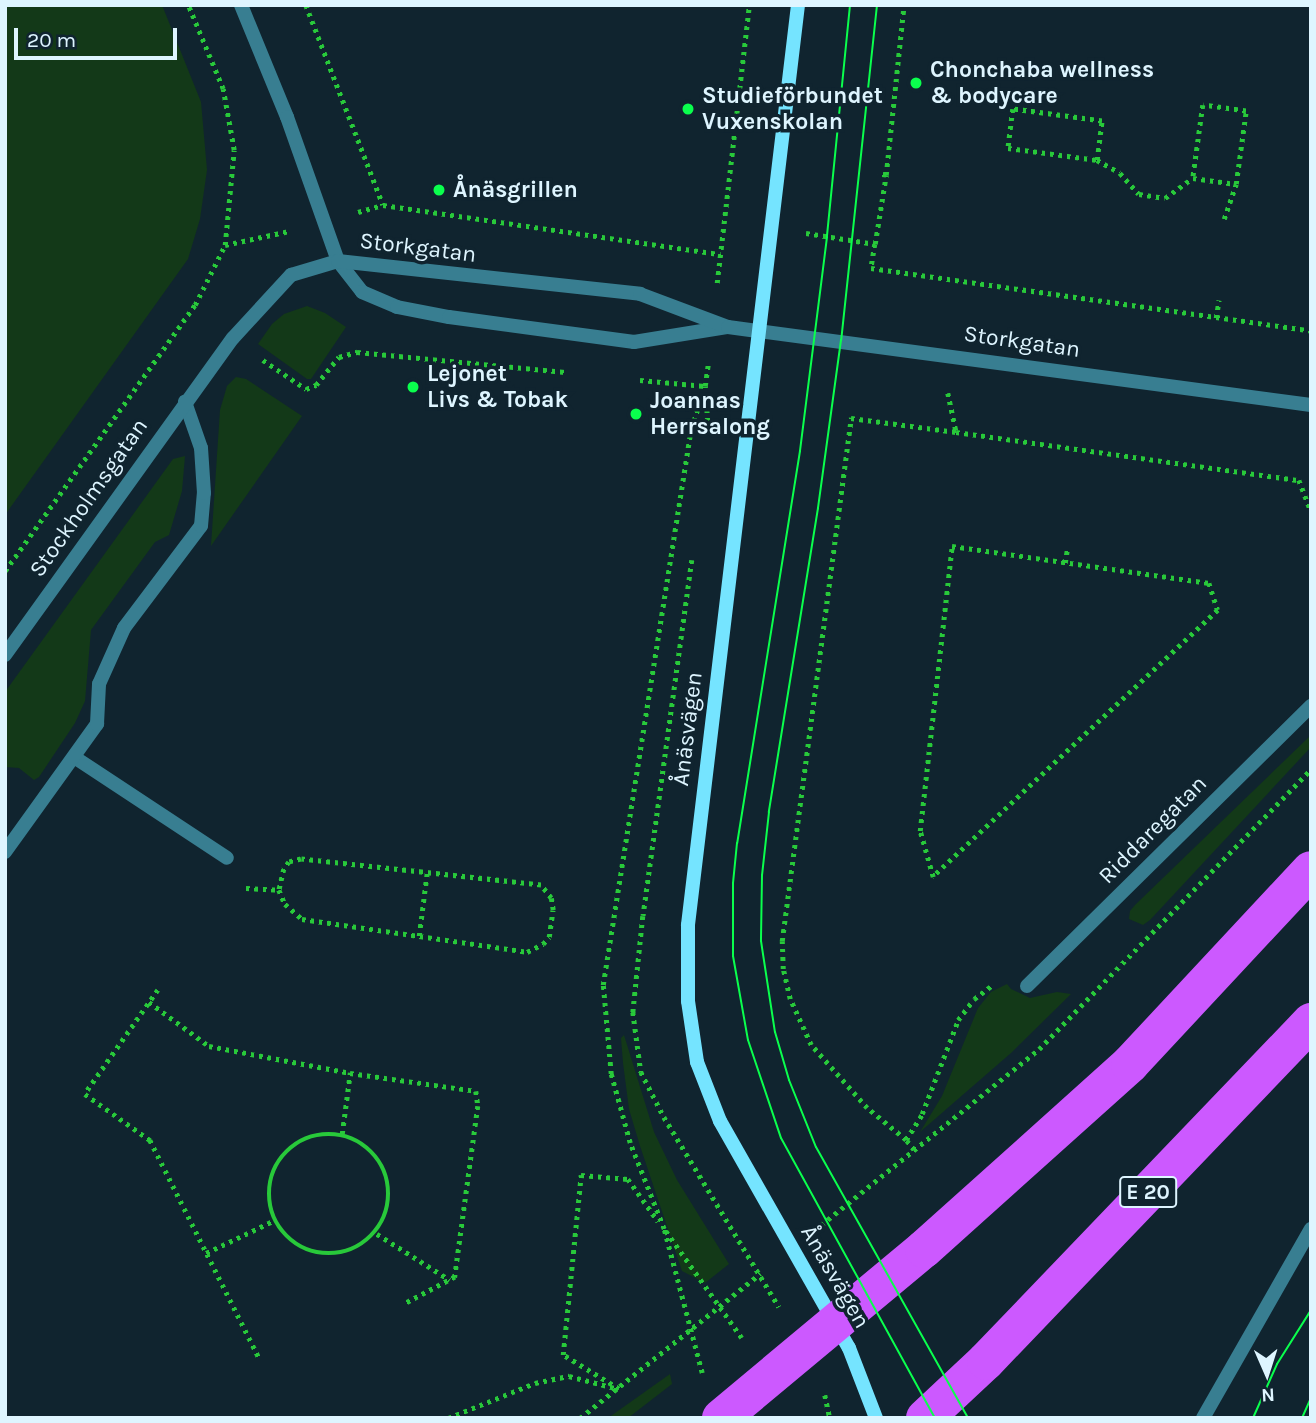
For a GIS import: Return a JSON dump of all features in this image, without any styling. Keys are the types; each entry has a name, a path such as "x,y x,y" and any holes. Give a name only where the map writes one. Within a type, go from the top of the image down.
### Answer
{"highway":[{"path":"721,1418 924,1249 1130,1064 1311,870"},
{"name":"E 20","path":"925,1418 986,1361 1311,1023"}],"street":[{"path":"241,5 287,117 338,261"},
{"name":"Ånäsvägen","path":"798,5 688,925 688,1001 697,1062 720,1121 849,1348 876,1418"},
{"name":"Storkgatan","path":"338,261 639,294 718,326"},
{"name":"Storkgatan","path":"338,261 362,292 397,307 449,317 634,342 718,326 758,329 1311,405"},
{"name":"Stockholmsgatan","path":"5,655 233,338 291,275 338,261"},
{"path":"5,852 97,724 99,684 124,628 201,526 204,493 201,448 185,402"},
{"name":"Riddaregatan","path":"1027,986 1311,706"},
{"path":"74,757 227,858"},
{"path":"1203,1418 1311,1229"}],"path":[{"path":"5,571 195,305 225,244 234,150 223,89 188,5"},
{"path":"306,5 383,205"},
{"path":"703,1377 664,1229 630,1143 611,1074 603,985 691,429 705,386 718,326 720,254 749,5"},
{"path":"904,5 886,176 871,268 1311,331"},
{"path":"1193,178 1203,105 1246,111 1236,184 1224,219"},
{"path":"1097,160 1102,121 1013,109 1008,148 1097,160 1120,173 1139,194 1165,198 1193,178 1236,184"},
{"path":"878,174 886,176"},
{"path":"225,244 265,238 383,205 720,254"},
{"path":"723,224 773,228 875,244"},
{"path":"1216,318 1219,300"},
{"path":"195,305 233,338 306,389 316,385 339,357 357,352 571,373"},
{"path":"941,354 956,432"},
{"path":"638,380 705,386"},
{"path":"705,386 708,434"},
{"path":"914,1150 906,1140 867,1108 811,1045 790,999 783,969 782,941 851,418 1299,480 1311,511"},
{"path":"1084,458 1085,450"},
{"path":"952,545 1065,563 1209,583 1218,610 933,877 920,831 952,545"},
{"path":"1065,563 1067,550"},
{"path":"677,662 692,557"},
{"path":"810,1234 1039,1049 1311,769"},
{"path":"227,858 228,886 279,890"},
{"path":"301,859 427,873 541,885 551,898 554,910 549,937 543,944 527,952 302,919 285,904 279,890 289,862 301,859"},
{"path":"419,936 427,873"},
{"path":"906,1140 922,1114 958,1020 974,999 1005,980 1027,986"},
{"path":"158,990 85,1094 150,1140 259,1358"},
{"path":"149,1002 209,1046 349,1073 476,1091 478,1106 455,1277 404,1304"},
{"path":"342,1134 349,1073"},
{"path":"326,1131 342,1134 366,1145 382,1166 390,1187 388,1213 377,1234 350,1252 335,1255 309,1251 288,1241 273,1221 270,1190 274,1171 300,1139 326,1131"},
{"path":"619,1389 563,1355 581,1175 628,1179 744,1340"},
{"path":"206,1253 273,1221"},
{"path":"377,1234 450,1280"},
{"path":"580,1418 768,1268"},
{"path":"448,1418 535,1382 569,1376 619,1389"}],"green space":[{"path":"5,5 162,5 201,102 207,170 200,219 188,259 5,515"},
{"path":"307,306 325,313 346,327 311,379 307,379 258,344 272,324 284,314"},
{"path":"236,377 246,379 302,416 211,546 220,410 227,386"},
{"path":"185,456 182,491 169,535 155,542 91,630 85,701 75,723 39,777 34,780 19,768 5,767 5,692 173,459"},
{"path":"1311,735 1311,747 1150,920 1143,925 1129,919 1130,911 1135,905"},
{"path":"1007,984 1011,989 1030,998 1057,992 1071,994 1011,1053 920,1132 942,1096 978,1008 991,992"},
{"path":"624,1035 654,1132 677,1180 729,1264 705,1283 682,1271 640,1146 629,1109 621,1038"},
{"path":"670,1374 672,1384 628,1418 608,1418"}],"tram line":[{"path":"850,5 827,237 800,451 737,843 733,883 733,956 748,1040 781,1138 935,1418"},
{"path":"877,5 841,340 818,508 769,812 762,875 761,941 775,1032 789,1080 816,1147 968,1418"},
{"path":"1253,1418 1277,1364 1311,1310"},
{"path":"1302,1418 1311,1398"}],"place":[{"name":"Chonchaba wellness & bodycare","path":"916,83"},
{"name":"Studieförbundet Vuxenskolan","path":"688,109"},
{"name":"Ånäsgrillen","path":"439,190"},
{"name":"Lejonet Livs & Tobak","path":"413,387"},
{"name":"Joannas Herrsalong","path":"636,414"}]}
